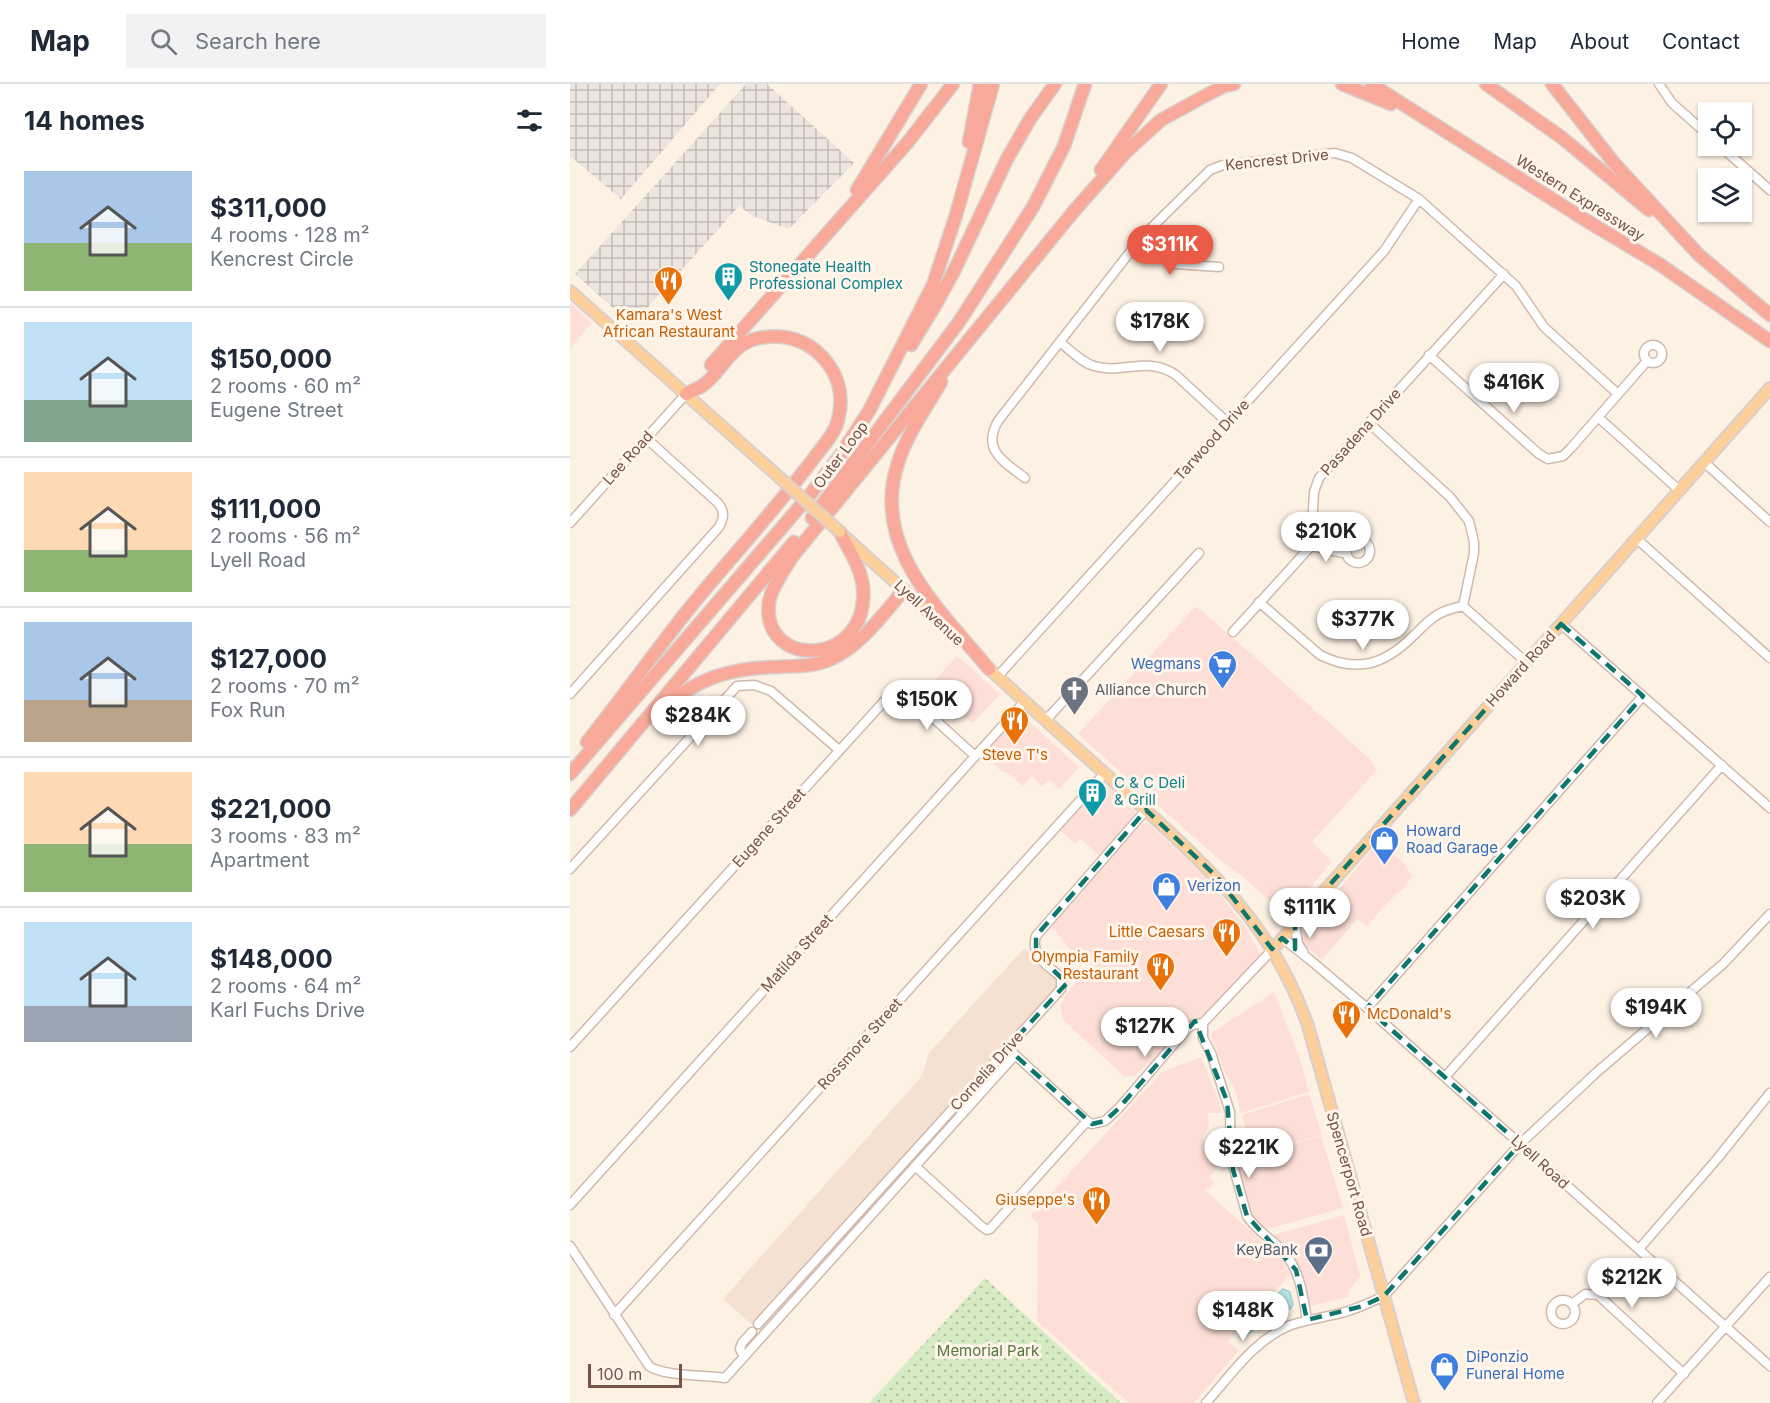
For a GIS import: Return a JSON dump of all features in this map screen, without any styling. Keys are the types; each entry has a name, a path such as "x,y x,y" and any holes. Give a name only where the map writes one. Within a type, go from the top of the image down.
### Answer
{"highway":[{"path":"825,235 867,174 921,84"},
{"path":"686,394 908,142 953,84"},
{"path":"956,215 980,84"},
{"name":"Outer Loop","path":"570,774 809,496 839,457 869,411 933,285 956,215 993,84"},
{"path":"869,411 936,304 1007,159 1030,119 1055,84"},
{"name":"Outer Loop","path":"570,810 800,534 960,322 1032,207 1064,146 1086,84"},
{"path":"1074,211 1161,84"},
{"path":"840,532 859,571 863,587 861,610 852,631 836,646 814,652 799,649 785,643 770,617 770,601 775,586 792,557 959,350 1126,152 1161,120 1224,86 1234,84"},
{"path":"1342,84 1392,104 1443,130"},
{"name":"Western Expressway","path":"1371,84 1659,264 1770,341"},
{"path":"1486,84 1521,107 1585,156 1699,255"},
{"name":"Western Expressway","path":"1552,84 1614,163 1699,255 1770,315"},
{"path":"570,767 654,652 802,474 835,429 840,409 838,381 824,358 799,340 781,336 763,337 748,342 725,361 703,386 686,394"},
{"path":"959,350 907,441 898,463 892,493 893,523 900,551 923,588 993,672"},
{"path":"775,565 792,557"},
{"path":"598,778 666,707 695,685 714,676 738,670 817,664 832,659 861,638 904,590"}],"main road":[{"name":"Lyell Avenue","path":"570,291 1146,810 1217,877 1245,909 1272,950"},
{"name":"Howard Road","path":"1272,950 1770,388"},
{"name":"Spencerport Road","path":"1272,950 1299,999 1308,1026 1414,1403"}],"street":[{"path":"1659,84 1672,103 1698,126"},
{"name":"Kencrest Drive","path":"1025,478 1000,459 992,443 993,430 1140,238 1210,170 1223,165 1343,154 1419,199 1504,274 1525,297 1544,327 1618,394"},
{"path":"1731,156 1770,190"},
{"name":"Tarwood Drive","path":"993,672 1227,423 1384,251 1419,199"},
{"path":"1140,238 1165,260 1175,264 1219,267"},
{"name":"Pasadena Drive","path":"1311,546 1316,486 1319,478 1504,274"},
{"path":"1060,342 1083,361 1099,367 1147,365 1167,369 1227,423"},
{"path":"1429,355 1539,454 1548,459 1563,456 1647,361"},
{"name":"Lee Road","path":"570,523 686,394"},
{"path":"1598,417 1680,491"},
{"path":"1370,423 1458,504 1469,521 1474,553 1463,606"},
{"path":"570,694 723,521 723,512 718,503 646,438"},
{"path":"1705,463 1770,522"},
{"path":"1637,539 1770,658"},
{"path":"1233,632 1311,546 1347,555"},
{"path":"1046,720 1199,553"},
{"path":"1259,602 1320,654 1354,665 1384,660 1400,649 1437,615 1463,606"},
{"path":"1463,606 1527,663"},
{"path":"1562,624 1770,808"},
{"path":"570,869 737,686 754,685 771,691 839,750"},
{"name":"Eugene Street","path":"570,1047 898,686 975,756"},
{"path":"1367,1008 1643,696"},
{"name":"Matilda Street","path":"570,1205 1025,701"},
{"path":"1445,1077 1722,765"},
{"name":"Rossmore Street","path":"614,1315 1105,773"},
{"name":"Cornelia Drive","path":"744,1357 740,1349 742,1343 1061,989 1061,977 1036,954 1034,948 1036,936 1146,810"},
{"path":"1206,1403 1260,1345 1289,1326 1363,1306 1384,1296 1520,1144 1597,1072 1723,964 1770,914"},
{"name":"Lyell Road","path":"1295,924 1298,944 1309,959"},
{"name":"Lyell Road","path":"1282,938 1367,1008 1770,1366"},
{"path":"1007,1048 1087,1121 1092,1124 1105,1121 1187,1029 1203,1023 1272,950"},
{"path":"1203,1023 1203,1038 1211,1053 1230,1112 1231,1158 1247,1216 1284,1252 1296,1270 1307,1320"},
{"path":"570,1246 645,1361 654,1370 725,1378 1015,1055"},
{"path":"1639,1250 1770,1093"},
{"path":"915,1166 987,1230 1087,1121"},
{"path":"1657,1403 1770,1277"},
{"path":"1572,1304 1585,1294 1598,1295 1684,1374"}],"highlighted area":[{"path":"1561,624 1643,696 1367,1008 1520,1144 1384,1296 1363,1306 1307,1320 1296,1270 1247,1216 1233,1170 1227,1101 1195,1021 1118,1109 1105,1121 1092,1124 1007,1048 1067,983 1036,954 1036,936 1146,810 1217,877 1272,949 1282,938 1295,949 1295,924"}],"shaded area":[{"path":"570,84 720,84 621,199 570,156"},
{"path":"746,84 767,84 854,163 789,229 752,216 739,206 632,325 575,274"},
{"path":"570,303 592,323 570,348"},
{"path":"1195,607 1369,758 1377,770 1312,842 1332,862 1294,906 1286,910 1279,910 1242,876 1214,855 1078,734"},
{"path":"957,656 1000,694 973,723 953,710 941,698 943,690 934,681"},
{"path":"1021,714 1079,767 1059,789 1049,780 1042,787 1032,776 1023,786 1005,771 1002,772 983,754"},
{"path":"1102,785 1109,787 1135,811 1136,815 1101,857 1081,839 1075,844 1059,829"},
{"path":"1146,822 1212,884 1244,925 1260,953 1157,1068 1148,1063 1135,1076 1125,1077 1063,1020 1060,1007 1066,994 1090,967 1070,949 1050,924 1133,831"},
{"path":"1379,842 1404,863 1412,877 1367,926 1357,919 1322,960 1302,943 1300,934"},
{"path":"1024,948 1068,987 760,1332 723,1299 922,1076 929,1053"},
{"path":"1274,992 1300,1059 1309,1092 1241,1113 1234,1087 1227,1077 1210,1034"},
{"path":"1201,1057 1223,1113 1208,1113 1209,1127 1202,1139 1224,1160 1209,1177 1214,1183 1206,1191 1282,1259 1290,1275 1228,1342 1239,1350 1194,1403 1129,1403 1037,1321 1038,1224 1030,1216 1162,1072"},
{"path":"1309,1094 1322,1135 1253,1154 1242,1115"},
{"path":"1321,1136 1343,1208 1265,1230 1253,1219 1238,1163 1243,1158"},
{"path":"1344,1215 1360,1276 1348,1292 1349,1297 1310,1306 1298,1264 1287,1250 1270,1236"}],"green space":[{"name":"Memorial Park","path":"985,1278 1121,1403 869,1403"}],"water":[{"path":"1283,1289 1290,1292 1293,1305 1290,1309 1268,1319 1245,1336 1240,1336"}],"place":[{"name":"Stonegate Health Professional Complex","path":"728,302"},
{"name":"Kamara's West African Restaurant","path":"669,306"},
{"name":"Wegmans","path":"1222,690"},
{"name":"Alliance Church","path":"1074,716"},
{"name":"Steve T's","path":"1015,746"},
{"name":"C & C Deli & Grill","path":"1093,818"},
{"name":"Howard Road Garage","path":"1385,866"},
{"name":"Verizon","path":"1166,912"},
{"name":"Little Caesars","path":"1226,958"},
{"name":"Olympia Family Restaurant","path":"1160,992"},
{"name":"McDonald's","path":"1346,1040"},
{"name":"Giuseppe's","path":"1096,1226"},
{"name":"KeyBank","path":"1319,1276"},
{"name":"DiPonzio Funeral Home","path":"1445,1392"}]}
